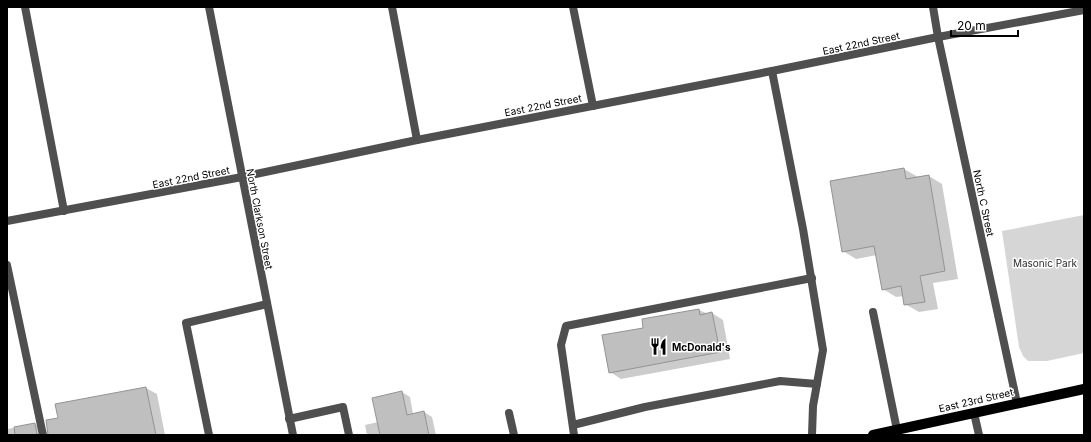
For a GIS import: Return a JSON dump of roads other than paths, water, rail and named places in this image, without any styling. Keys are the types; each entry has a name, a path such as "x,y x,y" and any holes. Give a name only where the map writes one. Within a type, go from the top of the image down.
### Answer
{"main road":[{"name":"East 23rd Street","path":"873,435 1084,389"}],"street":[{"path":"25,7 64,211"},
{"name":"North Clarkson Street","path":"209,7 293,435"},
{"path":"392,7 417,140"},
{"path":"574,7 593,106"},
{"name":"North C Street","path":"933,7 1016,403"},
{"name":"East 22nd Street","path":"7,221 242,177 417,140 772,72 938,36 1084,10"},
{"path":"772,72 812,278 823,350 813,406 812,435"},
{"path":"7,265 43,435"},
{"path":"574,435 561,345 566,326 812,278"},
{"path":"209,435 186,323 267,304"},
{"path":"873,312 897,430"},
{"path":"573,425 646,408 780,381 817,384"},
{"path":"290,419 344,407 349,435"},
{"path":"509,413 514,435"},
{"path":"974,413 979,435"}],"place":[{"name":"McDonald's","path":"659,347"}],"park label":[{"name":"Masonic Park","path":"1045,263"}]}
